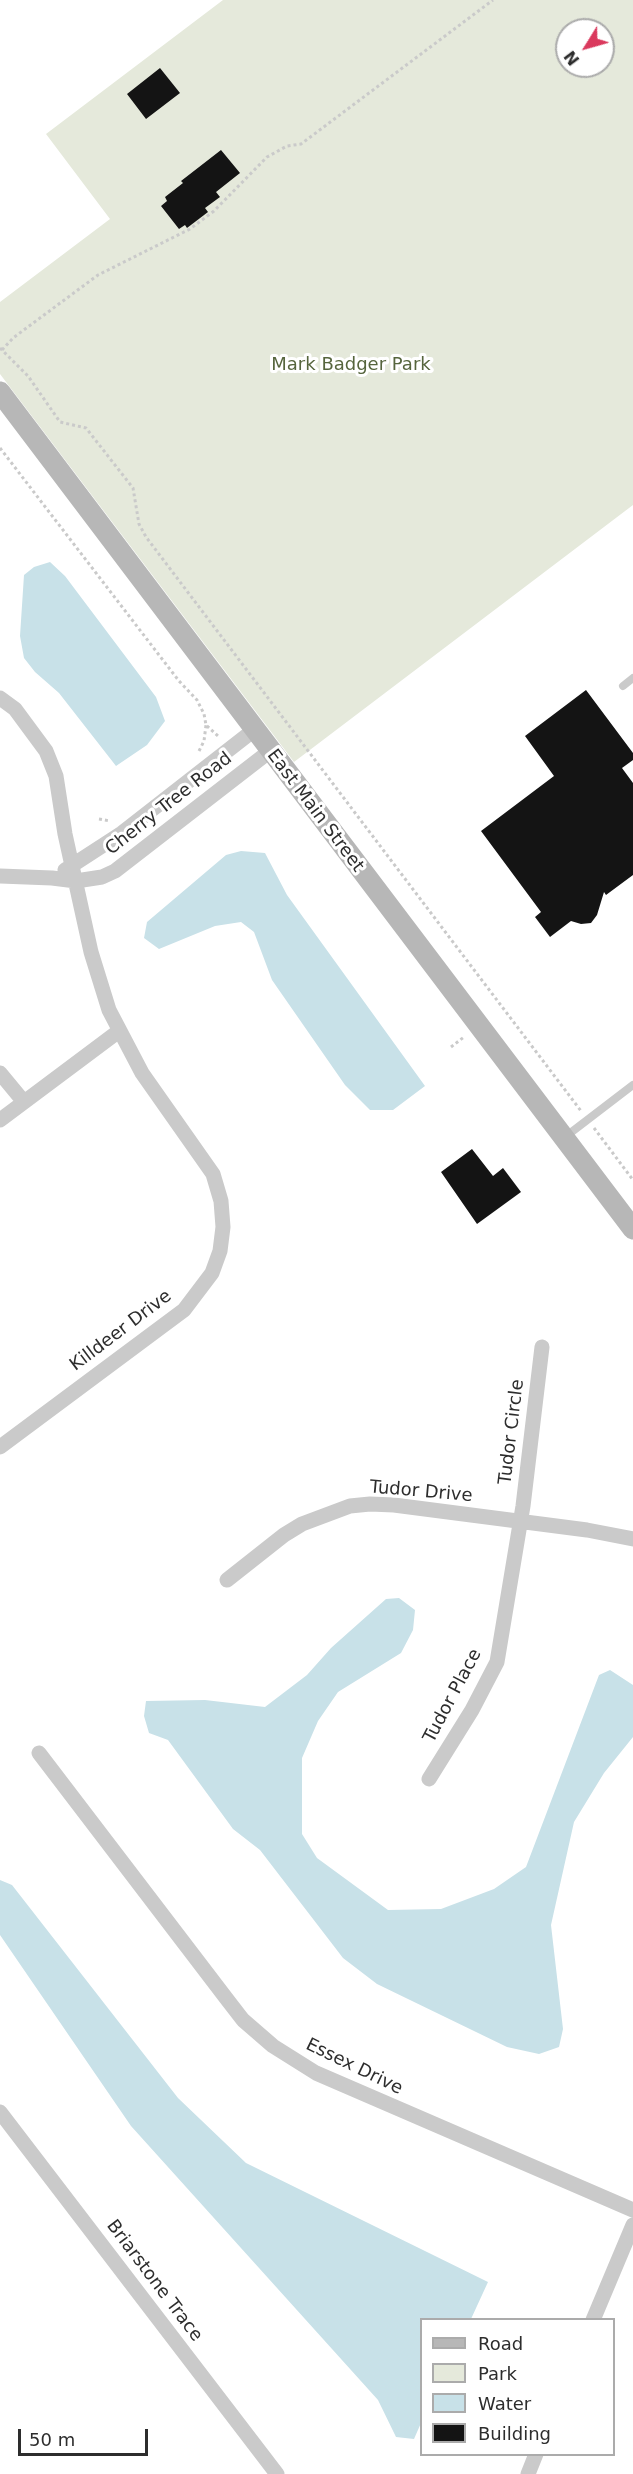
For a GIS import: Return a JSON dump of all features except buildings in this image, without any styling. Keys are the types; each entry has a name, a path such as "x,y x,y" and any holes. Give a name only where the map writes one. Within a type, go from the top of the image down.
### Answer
{"main road":[{"name":"East Main Street","path":"0,392 633,1229"}],"street":[{"name":"Killdeer Drive","path":"0,698 15,709 46,751 56,776 91,952 109,1010 142,1073 213,1174 221,1202 223,1227 220,1251 212,1273 184,1310 0,1447"},
{"name":"Cherry Tree Road","path":"74,875 108,843 254,730"},
{"name":"Cherry Tree Road","path":"0,876 102,877 115,871 270,751"},
{"path":"0,1120 119,1031"},
{"path":"0,1073 24,1102"},
{"name":"Tudor Circle","path":"520,1522 542,1347"},
{"name":"Tudor Drive","path":"227,1580 293,1530 320,1516 350,1506 394,1505 587,1530 633,1539"},
{"name":"Tudor Place","path":"429,1779 472,1710 497,1662 520,1522"},
{"name":"Essex Drive","path":"39,1753 243,2020 273,2046 316,2073 633,2210"},
{"name":"Briarstone Trace","path":"0,2112 277,2474"},
{"path":"593,2318 633,2225"},
{"path":"531,2473 535,2456"}],"lane":[{"path":"623,686 633,678"},
{"path":"564,1138 633,1085"}],"path":[{"path":"494,0 301,144 287,146 267,157 214,211 190,229 98,275 1,349 28,376 60,422 87,428 133,488 139,524 146,537 569,1095"},
{"path":"0,448 179,681 197,700 206,724 228,750"},
{"path":"451,1047 463,1038"},
{"path":"600,1136 633,1179"}],"green space":[{"name":"Mark Badger Park","path":"223,0 633,0 633,505 294,762 0,374 0,302 110,219 46,134"}],"water":[{"path":"50,562 65,576 156,697 165,721 147,745 116,766 59,693 35,672 24,658 20,636 24,575 34,567"},
{"path":"241,851 265,853 287,895 425,1086 393,1110 370,1110 345,1085 272,980 254,932 241,922 215,926 159,949 144,938 147,922 226,855"},
{"path":"399,1598 415,1610 413,1630 401,1653 338,1692 318,1721 302,1758 302,1834 317,1858 388,1910 441,1909 494,1889 526,1867 599,1675 610,1670 633,1685 633,1737 604,1773 574,1822 551,1925 563,2029 559,2047 539,2054 507,2047 377,1984 343,1958 260,1850 233,1829 168,1740 149,1733 144,1716 146,1701 205,1700 265,1707 307,1675 331,1648 386,1599"},
{"path":"0,1880 12,1885 178,2098 246,2163 488,2282 471,2318 420,2318 420,2425 414,2439 396,2437 378,2400 131,2126 0,1935"}]}
